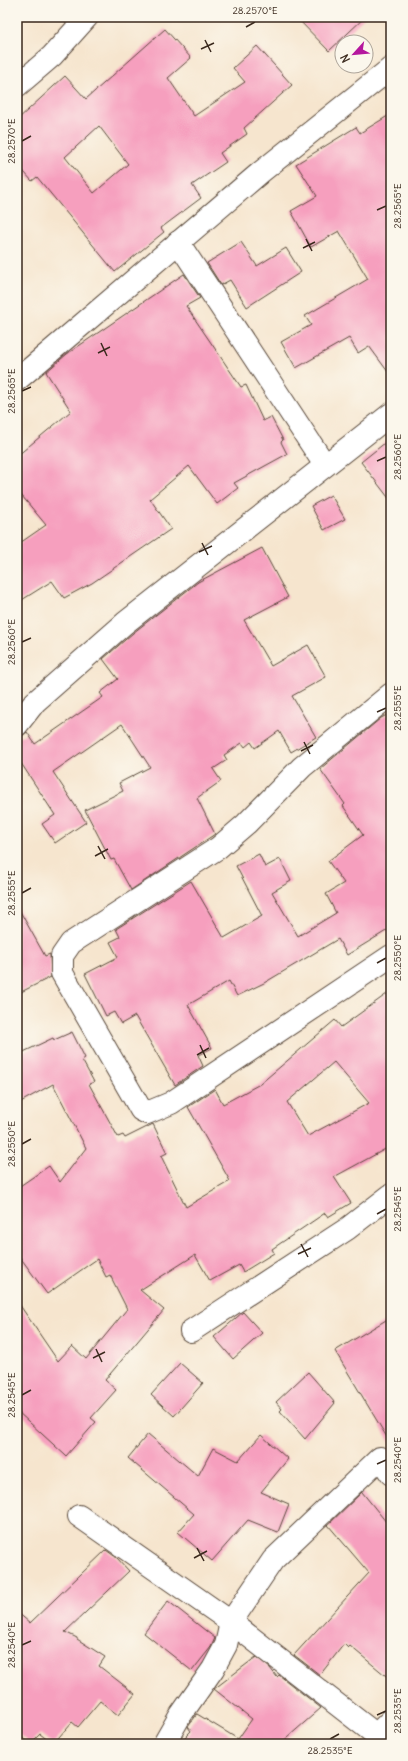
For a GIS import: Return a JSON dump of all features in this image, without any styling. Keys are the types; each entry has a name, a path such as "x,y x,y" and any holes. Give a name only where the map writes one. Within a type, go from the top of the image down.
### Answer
{"street":[{"path":"17,86 52,56 87,17"},
{"path":"17,380 261,172 391,68"},
{"path":"178,242 325,465"},
{"path":"17,725 35,702 66,673 125,623 391,414"},
{"path":"391,694 302,767 246,824 218,848 71,943 62,956 62,973 141,1110 147,1113 171,1103 391,956"},
{"path":"191,1331 347,1229 391,1195"},
{"path":"164,1744 180,1716 216,1663 226,1645 231,1622 273,1560 387,1460"},
{"path":"79,1516 231,1622 385,1733"}],"building":[{"path":"296,17 365,17 347,34 334,34 334,46 329,51"},
{"path":"165,29 191,58 168,78 194,116 245,82 233,68 257,46 292,85 244,128 247,134 220,153 226,162 192,185 201,198 161,228 164,232 115,272 37,177 32,181 17,164 17,120 65,76 86,99","holes":["99,126 128,164 94,193 65,157"]},
{"path":"391,114 391,376 369,346 358,353 349,338 296,368 281,342 311,325 305,316 368,279 339,231 311,247 291,211 317,196 296,164 356,127 360,133"},
{"path":"241,242 257,266 286,248 301,272 247,307 230,280 221,285 207,263"},
{"path":"184,274 200,298 186,306 241,387 246,385 263,421 271,417 283,440 281,442 287,454 234,483 238,488 217,504 189,466 150,499 171,529 92,583 64,598 52,581 17,603 17,545 46,525 17,490 17,456 71,411 46,372 67,354"},
{"path":"391,438 391,501 361,462"},
{"path":"331,495 345,519 324,530 311,506"},
{"path":"262,548 288,597 244,620 271,666 308,645 326,677 292,696 316,737 291,752 279,731 255,748 251,742 245,747 242,743 224,755 227,760 213,769 221,781 197,798 215,834 131,890 114,859 111,860 85,810 123,791 119,783 150,767 122,724 53,772 86,822 55,843 42,824 55,815 17,757 17,737 22,736 27,732 35,744 103,697 100,693 118,679 103,659 133,633 198,582"},
{"path":"391,713 391,928 347,955 338,939 264,983 237,996 229,981 188,1005 212,1048 198,1055 203,1066 175,1085 135,1016 121,1024 114,1012 106,1016 85,974 118,957 110,942 120,937 116,929 191,881 224,938 262,916 236,866 259,854 265,867 280,859 291,881 272,892 298,936 336,913 326,894 344,883 328,861 363,835 343,806 345,804 320,769 381,718"},
{"path":"17,906 45,956 50,954 51,977 17,994"},
{"path":"391,991 391,1146 334,1177 351,1203 328,1217 325,1213 272,1249 274,1253 243,1272 239,1265 210,1281 195,1255 140,1290 164,1310 105,1380 116,1390 91,1418 96,1422 66,1456 17,1411 17,1301 58,1361 72,1346 86,1359 127,1309 110,1275 106,1277 97,1259 47,1294 17,1253 17,1188 49,1166 60,1182 86,1148 53,1084 17,1104 17,1055 53,1038 54,1040 72,1032 85,1058 82,1060 94,1082 89,1084 118,1137 123,1135 125,1138 153,1124 167,1153 161,1156 186,1207 230,1181 188,1107 215,1089 223,1104 260,1084 335,1020 341,1027","holes":["334,1062 369,1103 308,1136 287,1102"]},
{"path":"243,1312 262,1333 233,1359 214,1337"},
{"path":"391,1317 391,1444 335,1351"},
{"path":"180,1363 203,1383 174,1416 151,1395"},
{"path":"308,1372 335,1403 305,1439 280,1411 282,1409 276,1402"},
{"path":"148,1434 198,1476 213,1448 238,1461 261,1435 288,1459 261,1492 289,1504 278,1532 248,1520 212,1561 178,1532 194,1514 128,1458"},
{"path":"362,1492 391,1528 391,1680 350,1646 348,1648 344,1644 320,1675 294,1655 369,1573 328,1525"},
{"path":"106,1550 117,1558 129,1571 65,1632 77,1638 105,1657 99,1666 135,1694 118,1715 100,1701 78,1727 72,1722 53,1744 40,1734 30,1744 17,1733 17,1612 30,1623"},
{"path":"168,1601 215,1638 211,1647 192,1671 144,1633"},
{"path":"256,1657 270,1668 277,1677 279,1675 321,1708 280,1744 178,1744 191,1731 188,1727 197,1714 238,1739 252,1719 214,1689"}]}
